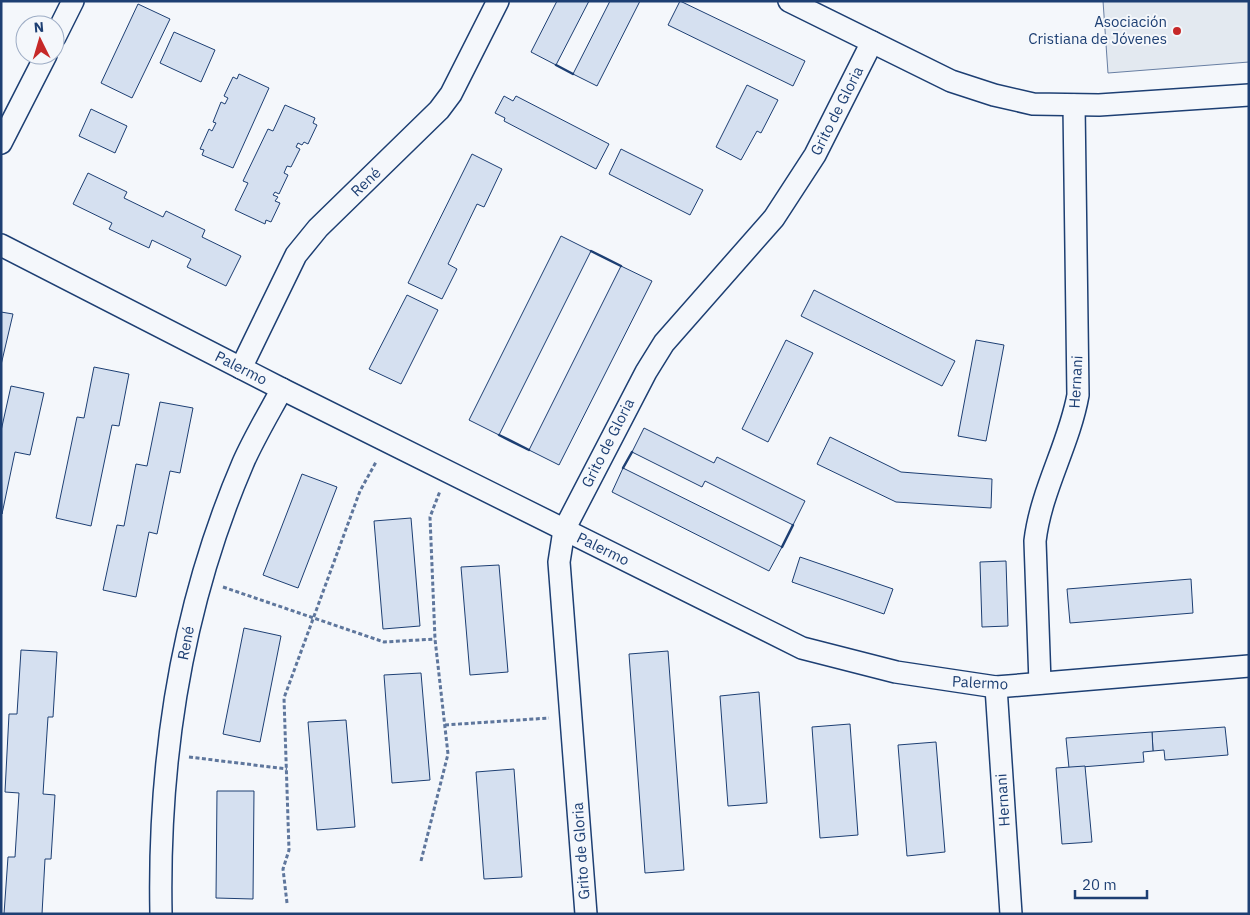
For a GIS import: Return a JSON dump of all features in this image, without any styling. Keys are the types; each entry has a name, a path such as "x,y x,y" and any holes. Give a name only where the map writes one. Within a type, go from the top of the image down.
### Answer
{"street":[{"path":"65,17 73,1"},
{"name":"René","path":"241,368 296,255 318,228 440,110 451,94 498,1"},
{"path":"789,1 951,81 994,95 1032,104 1074,105 1249,94"},
{"name":"Grito de Gloria","path":"586,914 559,562 564,530 646,372 664,343 774,218 815,155 872,42"},
{"path":"1,143 41,65"},
{"name":"Hernani","path":"1040,683 1036,541 1038,522 1073,419 1078,395 1074,105"},
{"name":"Palermo","path":"1,245 282,389 802,648 896,672 996,687 1249,666"},
{"name":"René","path":"161,914 161,827 183,652 202,580 243,462 282,389"},
{"name":"Hernani","path":"996,687 1011,914"}],"path":[{"path":"287,903 283,869 289,850 284,698 360,491 388,442"},
{"path":"421,861 448,754 436,639 430,517 447,472"},
{"path":"202,580 384,642 436,639"},
{"path":"445,725 571,717"},
{"path":"169,755 287,769"}],"shaded area":[{"name":"Asociación Cristiana de Jóvenes","path":"1103,1 1249,1 1249,62 1108,73"}],"building":[{"path":"557,1 589,1 556,65 531,52"},
{"path":"610,1 640,1 597,86 573,74"},
{"path":"680,1 805,61 793,86 668,25"},
{"path":"138,4 170,19 132,98 101,83"},
{"path":"174,32 215,50 201,82 160,63"},
{"path":"239,74 269,88 233,168 202,155 204,150 200,149 209,129 212,131 216,123 213,122 221,102 225,104 228,98 224,96 233,77 237,79"},
{"path":"747,85 778,100 761,133 757,131 741,160 716,147"},
{"path":"504,96 513,101 516,96 609,144 596,169 504,121 505,118 495,113"},
{"path":"285,105 315,118 313,123 317,125 308,144 304,142 302,145 298,143 296,147 300,149 291,167 287,166 284,173 288,175 279,194 275,192 273,195 278,197 275,201 280,203 271,222 266,220 265,224 235,210 248,183 243,181 268,129 273,131"},
{"path":"91,109 127,126 115,153 79,136"},
{"path":"621,149 703,190 690,215 609,174"},
{"path":"472,154 502,169 484,207 477,204 448,264 457,269 442,299 408,283"},
{"path":"88,173 127,192 124,198 163,217 166,211 205,230 202,237 241,256 226,286 187,267 191,259 152,240 149,248 109,229 112,223 73,204"},
{"path":"561,236 591,251 499,435 469,420"},
{"path":"621,266 652,281 559,465 529,450"},
{"path":"814,290 955,361 942,386 801,316"},
{"path":"407,295 438,310 401,384 369,369"},
{"path":"1,312 13,314 1,365"},
{"path":"786,340 813,353 768,442 742,429"},
{"path":"976,340 1004,345 986,441 958,436"},
{"path":"94,367 129,374 119,426 112,425 91,526 56,518 77,417 84,418"},
{"path":"11,386 44,393 30,455 15,452 2,514 1,431"},
{"path":"160,402 193,408 180,473 170,471 157,534 149,532 136,597 103,590 117,525 124,526 136,464 147,466"},
{"path":"644,428 714,463 717,457 805,501 793,525 705,481 702,487 632,452"},
{"path":"830,437 901,472 992,479 991,508 896,502 817,464"},
{"path":"623,468 782,547 769,571 612,492"},
{"path":"302,474 337,487 298,588 263,575"},
{"path":"411,518 420,626 383,629 374,521"},
{"path":"800,557 893,589 884,614 792,582"},
{"path":"1006,561 1008,626 982,627 980,562"},
{"path":"499,565 508,672 470,675 461,567"},
{"path":"1191,579 1193,613 1070,623 1067,589"},
{"path":"244,628 281,636 260,742 223,734"},
{"path":"21,650 57,652 53,717 48,717 43,794 55,795 51,859 45,859 42,914 4,914 8,857 15,857 19,793 5,792 9,714 17,714"},
{"path":"668,651 684,870 645,873 629,654"},
{"path":"421,673 430,780 392,783 384,675"},
{"path":"759,692 767,803 728,806 720,696"},
{"path":"346,720 355,827 317,830 308,722"},
{"path":"850,724 858,835 820,838 812,727"},
{"path":"1225,727 1228,755 1165,760 1164,750 1153,751 1152,732"},
{"path":"1152,732 1153,751 1143,752 1144,762 1069,768 1066,738"},
{"path":"936,742 945,852 907,856 898,745"},
{"path":"1085,766 1092,842 1062,844 1056,768"},
{"path":"514,769 522,877 484,879 476,772"},
{"path":"217,791 254,791 253,899 216,898"}],"wall":[{"path":"556,65 573,74"},
{"path":"591,251 621,266"},
{"path":"499,435 529,450"},
{"path":"623,468 632,452"},
{"path":"782,547 793,525"}],"place":[{"name":"Asociación Cristiana de Jóvenes","path":"1177,31"}]}
